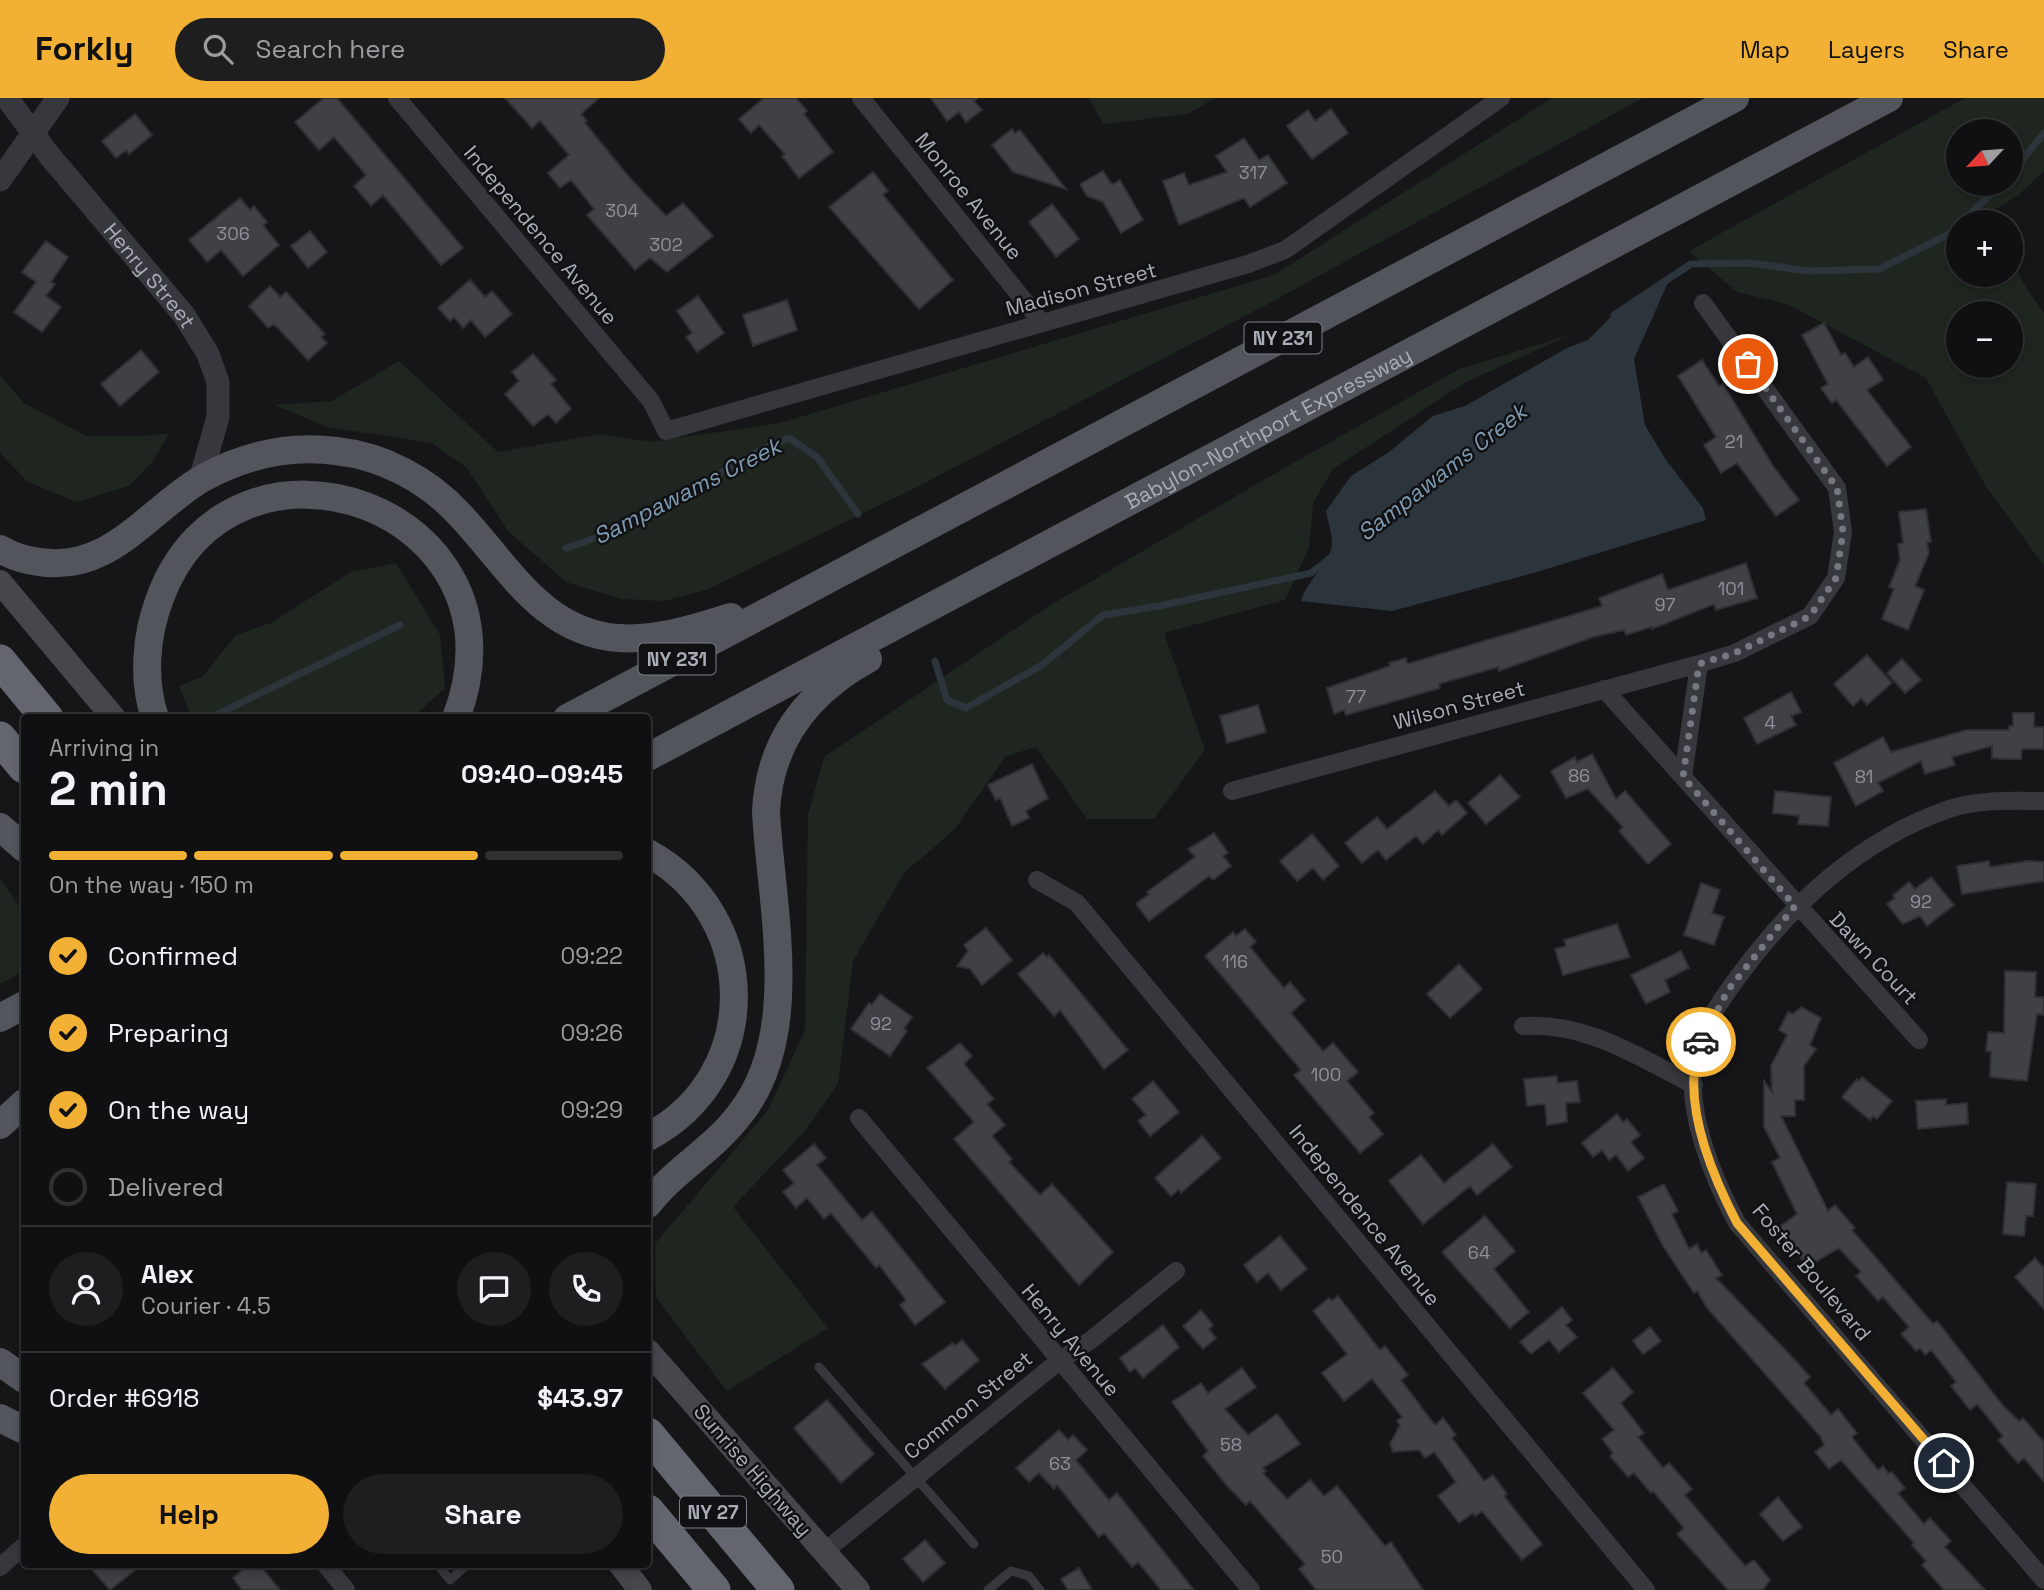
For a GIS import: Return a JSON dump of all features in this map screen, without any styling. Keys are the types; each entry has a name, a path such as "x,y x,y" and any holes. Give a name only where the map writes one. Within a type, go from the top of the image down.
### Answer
{"highway":[{"path":"0,661 44,714"},
{"path":"0,738 21,763"},
{"name":"NY 27","path":"651,1438 778,1590"},
{"name":"NY 27","path":"651,1515 714,1590"}],"main road":[{"name":"NY 231","path":"574,714 1735,98"},
{"name":"Babylon-Northport Expressway","path":"651,755 1889,98"},
{"path":"0,549 19,559 48,564 91,558 130,536 200,480 247,458 280,450 337,451 376,460 414,477 447,501 526,593 551,614 602,636 655,637 788,600"},
{"path":"154,714 147,667 150,636 157,606 174,568 196,542 226,517 264,501 303,494 342,497 378,509 410,529 448,572 463,606 470,640 468,680 457,714"},
{"path":"651,1201 729,1128 755,1091 770,1057 778,1021 778,998 767,793 779,747 788,730 823,688 852,668 904,640 1012,563"},
{"path":"0,582 111,714"},
{"path":"0,817 21,843"},
{"path":"0,827 21,844"},
{"path":"651,855 665,862 685,880 713,915 728,951 734,987 733,1017 727,1046 711,1080 674,1121 651,1135"},
{"path":"0,1100 21,1089"},
{"path":"0,1125 21,1106"},
{"name":"Sunrise Highway","path":"651,1354 858,1590"},
{"path":"0,1362 21,1377"},
{"path":"0,1418 21,1428"},
{"path":"623,1568 640,1590"}],"street":[{"name":"Henry Street","path":"7,98 184,315 200,340 214,370 218,417 200,480"},
{"path":"0,180 58,98"},
{"name":"Independence Avenue","path":"397,98 651,401"},
{"name":"Monroe Avenue","path":"861,98 1042,323"},
{"name":"Madison Street","path":"651,401 666,431 1042,323 1150,295 1248,264 1284,250 1502,98"},
{"name":"Wilson Street","path":"1231,791 1699,664 1735,653 1810,616 1836,578 1843,532 1837,488 1703,303"},
{"path":"1683,777 1699,664"},
{"name":"Dawn Court","path":"1604,689 1795,906 1919,1040"},
{"name":"Foster Boulevard","path":"2044,801 1999,802 1952,808 1901,828 1847,862 1795,906 1758,950 1707,1025 1695,1056 1694,1085 1700,1132 1716,1184 1737,1223 2044,1580"},
{"name":"Independence Avenue","path":"1037,880 1077,903 1646,1590"},
{"path":"1524,1026 1552,1026 1595,1036 1694,1085"},
{"name":"Henry Avenue","path":"859,1118 1251,1590"},
{"name":"Common Street","path":"825,1551 1059,1361 1091,1340 1176,1271"},
{"path":"0,1567 21,1549"},
{"path":"328,1568 346,1590"}],"lane":[{"path":"818,1367 974,1544"},
{"path":"440,1568 450,1580 464,1568"},
{"path":"988,1590 1011,1571 1029,1576 1040,1590"}],"shaded area":[{"path":"1088,98 1215,98 1188,114 1104,124"},
{"path":"1552,98 1643,98 1266,305 917,487 706,590 664,601 622,599 566,582 508,531 467,468 432,443 327,427 275,405 332,401 399,361 498,452 602,434 651,442 780,423 1274,275"},
{"path":"1965,98 2044,98 2044,171 2023,190 2023,119 1946,119 1946,196 2017,196 1994,210 1946,210 1946,287 2023,287 2023,283 2044,313 2044,566 1985,485 1926,378 1787,304 1737,292 1689,251"},
{"path":"1570,335 1466,382 1333,469 1313,503 1309,548 1285,600 1164,633 1205,750 1154,819 1087,819 1036,747 1006,756 954,830 904,873 853,961 838,1084 804,1132 733,1207 828,1328 727,1391 656,1297 655,1244 768,1110 805,1030 808,815 824,757 1051,605 1459,369"},
{"path":"0,375 24,403 86,436 170,433 152,462 129,486 77,502 28,482 0,453"},
{"path":"396,563 440,635 445,688 416,714 191,714 179,686 202,677 236,635 271,623 351,572"},
{"path":"0,878 21,909 21,973 0,984"}],"water":[{"path":"1670,278 1634,359 1645,425 1666,460 1703,508 1706,520 1537,572 1392,611 1301,601 1331,551 1326,511 1351,476 1389,452 1433,416 1465,406 1567,348 1588,340 1616,312"}],"building":[{"path":"324,98 337,98 463,248 441,265 383,195 371,206 354,186 366,175 334,137 319,150 295,122"},
{"path":"505,98 599,98 581,114 587,121 585,123 629,177 666,216 683,203 713,236 667,272 650,258 635,270 587,215 594,209 571,180 560,188 548,173 569,155 540,121 532,128"},
{"path":"764,98 796,98 807,111 804,114 833,152 799,178 782,156 785,154 759,125 751,133 739,119"},
{"path":"931,98 978,98 974,101 982,110 966,122 959,112 947,121"},
{"path":"1331,109 1348,133 1312,159 1287,126 1308,110 1315,121"},
{"path":"135,114 152,135 129,154 126,150 116,158 102,141"},
{"path":"1012,129 1015,133 1020,130 1066,189 1013,172 992,145"},
{"path":"1244,138 1259,160 1268,155 1287,183 1250,207 1244,198 1179,225 1163,181 1184,173 1189,185 1227,172 1216,156"},
{"path":"1103,171 1113,184 1120,180 1143,220 1121,233 1103,202 1087,196 1080,184"},
{"path":"873,172 888,191 883,195 953,280 919,309 829,207"},
{"path":"240,198 250,210 254,206 267,222 263,225 279,245 243,276 221,250 207,262 189,240"},
{"path":"1052,204 1079,239 1056,257 1029,222"},
{"path":"310,231 327,252 308,268 291,246"},
{"path":"46,241 68,257 51,282 55,284 46,296 61,307 42,332 14,312 36,282 22,272"},
{"path":"470,280 485,297 492,291 512,314 485,337 471,320 463,328 454,317 450,321 438,308"},
{"path":"270,286 280,297 286,292 325,334 321,337 327,343 308,360 274,324 268,328 249,306"},
{"path":"698,296 724,333 697,352 686,337 692,333 677,311"},
{"path":"787,300 797,330 753,346 743,315"},
{"path":"1824,323 1841,355 1845,353 1854,367 1868,357 1883,380 1867,390 1911,447 1887,466 1836,400 1832,403 1821,388 1828,384 1802,335"},
{"path":"141,350 159,372 120,406 101,384"},
{"path":"533,354 556,380 551,384 571,409 556,423 548,414 533,426 505,394 519,381 512,372"},
{"path":"1702,360 1719,386 1723,384 1773,466 1799,500 1776,516 1737,463 1721,473 1704,445 1716,437 1678,376"},
{"path":"1926,509 1931,542 1927,542 1929,553 1915,586 1924,590 1908,630 1882,619 1894,589 1889,587 1900,560 1898,544 1903,543 1899,512"},
{"path":"1746,563 1757,598 1716,610 1714,604 1652,629 1651,627 1626,635 1624,630 1593,637 1499,671 1498,667 1439,684 1440,688 1346,715 1344,710 1334,714 1327,688 1390,666 1389,663 1406,658 1407,664 1602,606 1599,598 1662,574 1668,590"},
{"path":"1867,655 1892,683 1867,705 1861,698 1853,706 1834,684"},
{"path":"1902,659 1921,680 1905,693 1887,673"},
{"path":"1791,692 1801,712 1791,716 1796,725 1757,744 1744,718"},
{"path":"1258,705 1266,732 1227,743 1220,716"},
{"path":"2013,713 2034,713 2034,727 2044,727 2044,749 2022,749 2021,759 2005,759 1992,758 1992,746 1952,757 1955,765 1925,774 1921,761 1878,783 1883,791 1856,806 1834,763 1883,737 1891,752 1966,730 2009,730 2009,726 2013,726"},
{"path":"1592,754 1616,799 1625,791 1671,844 1648,864 1619,831 1623,827 1588,789 1566,798 1551,771 1575,757 1577,762"},
{"path":"1032,764 1048,798 1026,811 1029,818 1012,826 1000,798 996,800 988,785"},
{"path":"1500,775 1520,797 1486,824 1468,803"},
{"path":"1435,791 1449,806 1456,800 1467,813 1442,835 1438,830 1423,844 1416,836 1386,860 1378,850 1362,863 1345,843 1377,817 1387,829"},
{"path":"1775,791 1831,797 1828,826 1798,824 1799,816 1773,813"},
{"path":"1214,833 1228,853 1223,856 1231,866 1213,880 1209,876 1149,921 1136,904 1149,894 1147,892 1195,857 1188,849"},
{"path":"1312,834 1339,866 1323,880 1313,868 1297,881 1280,861"},
{"path":"1989,861 1990,867 2028,861 2044,862 2044,881 1962,894 1957,866"},
{"path":"1931,877 1954,905 1927,926 1920,916 1903,924 1887,904 1895,898 1893,895 1909,882 1915,889"},
{"path":"1701,883 1720,890 1712,913 1724,917 1714,945 1684,935"},
{"path":"1617,924 1630,957 1563,975 1555,949 1566,946 1564,940"},
{"path":"986,928 1012,960 982,985 970,969 957,966 968,951 964,945"},
{"path":"1245,929 1256,942 1250,947 1284,988 1290,982 1305,1000 1291,1013 1323,1051 1333,1043 1358,1072 1347,1081 1374,1113 1369,1117 1383,1134 1360,1153 1294,1075 1301,1070 1205,956 1233,932 1236,936"},
{"path":"1681,951 1689,968 1665,980 1670,992 1646,1004 1631,975"},
{"path":"1043,953 1047,957 1049,955 1128,1050 1104,1069 1060,1010 1054,1016 1018,974"},
{"path":"1459,964 1482,989 1450,1018 1427,994"},
{"path":"2005,971 2036,972 2035,997 2044,997 2044,1015 2037,1014 2027,1081 1990,1077 1991,1052 1986,1051 1988,1032 2004,1033"},
{"path":"880,994 912,1017 904,1029 907,1031 890,1056 851,1029 869,1003 872,1005"},
{"path":"1801,1007 1821,1018 1810,1045 1816,1049 1804,1066 1804,1100 1795,1100 1795,1116 1781,1116 1828,1211 1835,1205 1855,1228 1852,1230 1933,1324 1937,1321 2004,1407 2019,1421 2023,1418 2044,1442 2044,1482 2024,1458 2018,1463 1998,1440 2003,1436 1977,1404 1970,1410 1951,1386 1956,1382 1931,1350 1925,1355 1920,1348 1916,1351 1901,1334 1909,1327 1883,1297 1878,1301 1856,1276 1861,1272 1839,1248 1807,1267 1779,1227 1797,1214 1772,1162 1780,1158 1764,1127 1764,1081 1772,1092 1771,1066 1787,1035 1779,1030 1788,1012 1793,1014"},
{"path":"960,1043 972,1056 964,1064 994,1099 987,1104 1005,1125 992,1136 1012,1159 1009,1162 1040,1195 1052,1184 1113,1252 1079,1285 954,1139 974,1122 927,1068"},
{"path":"1557,1076 1557,1083 1577,1081 1580,1102 1566,1103 1567,1122 1547,1125 1545,1104 1527,1106 1524,1079"},
{"path":"1862,1077 1892,1101 1877,1119 1873,1116 1870,1120 1842,1097 1857,1079 1859,1081"},
{"path":"1153,1081 1179,1112 1150,1136 1138,1121 1146,1115 1132,1099"},
{"path":"1946,1099 1946,1105 1967,1103 1968,1124 1918,1129 1916,1101"},
{"path":"1617,1114 1623,1122 1627,1119 1640,1135 1631,1142 1644,1158 1628,1171 1616,1155 1609,1160 1602,1150 1593,1157 1582,1143"},
{"path":"1202,1136 1221,1158 1181,1193 1179,1189 1171,1196 1155,1178"},
{"path":"814,1144 826,1158 817,1165 862,1220 872,1212 945,1302 915,1325 900,1305 906,1300 879,1265 876,1268 831,1213 824,1219 807,1198 796,1208 783,1192 794,1183 783,1170"},
{"path":"1493,1144 1512,1167 1477,1195 1470,1186 1423,1224 1389,1181 1421,1155 1444,1183"},
{"path":"2007,1182 2036,1184 2033,1216 2026,1216 2024,1236 2003,1234"},
{"path":"1664,1184 1678,1211 1672,1214 1689,1249 1697,1244 1701,1253 1706,1250 1722,1275 1716,1278 1810,1377 1804,1383 1831,1415 1838,1409 1857,1433 1852,1437 1878,1470 1883,1466 1888,1473 1892,1472 1905,1488 1898,1493 1924,1524 1930,1518 1951,1541 1945,1547 1985,1590 1944,1590 1922,1565 1926,1561 1912,1545 1914,1543 1841,1460 1829,1469 1815,1452 1824,1445 1820,1436 1707,1308 1697,1291 1694,1293 1663,1246 1638,1197"},
{"path":"1485,1216 1515,1251 1494,1269 1529,1312 1510,1328 1442,1252"},
{"path":"1280,1236 1307,1269 1281,1290 1268,1273 1257,1282 1244,1265"},
{"path":"2035,1258 2044,1268 2044,1309 2015,1277"},
{"path":"1338,1296 1380,1350 1385,1346 1408,1375 1401,1380 1435,1425 1443,1418 1456,1435 1452,1438 1484,1481 1493,1475 1507,1494 1504,1496 1542,1544 1522,1560 1482,1511 1475,1516 1473,1513 1459,1523 1438,1496 1456,1482 1434,1452 1425,1458 1419,1450 1393,1452 1390,1444 1400,1425 1397,1421 1402,1417 1372,1379 1344,1401 1322,1373 1347,1354 1313,1311 1329,1298 1332,1301"},
{"path":"1562,1307 1572,1320 1566,1325 1577,1337 1559,1352 1549,1340 1531,1354 1520,1342"},
{"path":"1201,1310 1213,1325 1209,1329 1216,1338 1203,1349 1183,1326"},
{"path":"1163,1325 1179,1347 1143,1378 1135,1368 1130,1372 1120,1358"},
{"path":"1650,1327 1661,1341 1643,1354 1633,1341"},
{"path":"962,1340 979,1360 945,1389 922,1364"},
{"path":"1242,1368 1256,1387 1225,1409 1248,1435 1277,1414 1300,1444 1263,1468 1266,1471 1263,1473 1287,1499 1310,1480 1324,1496 1337,1486 1385,1546 1391,1542 1423,1590 1316,1590 1299,1569 1305,1564 1250,1501 1246,1505 1228,1487 1203,1456 1208,1451 1172,1402 1201,1383 1208,1393"},
{"path":"1613,1368 1633,1392 1621,1403 1644,1433 1638,1437 1663,1468 1669,1463 1692,1489 1685,1495 1745,1566 1754,1560 1770,1580 1763,1590 1728,1590 1677,1534 1684,1528 1653,1491 1651,1493 1634,1473 1628,1477 1610,1456 1613,1453 1602,1439 1614,1430 1583,1393"},
{"path":"827,1400 874,1454 841,1483 794,1428"},
{"path":"1059,1430 1068,1440 1073,1435 1087,1450 1076,1460 1109,1500 1117,1493 1194,1590 1161,1590 1138,1562 1132,1567 1104,1533 1099,1537 1057,1485 1054,1489 1039,1473 1029,1482 1016,1468"},
{"path":"1778,1497 1802,1527 1783,1541 1760,1514"},
{"path":"925,1540 945,1563 923,1582 903,1559"},
{"path":"91,1568 138,1568 110,1590"},
{"path":"244,1568 262,1568 280,1590 242,1590 233,1578"},
{"path":"1079,1568 1092,1590 1068,1590 1061,1579"}],"waterway":[{"name":"Sampawams Creek","path":"2023,159 2044,133"},
{"name":"Sampawams Creek","path":"1974,210 1989,196"},
{"name":"Sampawams Creek","path":"1614,315 1691,264 1749,263 1809,271 1879,269 1946,236"},
{"name":"Sampawams Creek","path":"566,548 643,516 752,455 789,438 817,457 858,514"},
{"name":"Sampawams Creek","path":"935,661 947,700 966,708 1042,665 1103,615 1159,606 1311,573 1333,556"},
{"name":"Sampawams Creek","path":"218,714 400,625"}],"way so far":[{"path":"1701,1042 1707,1025 1728,990 1795,906 1683,777 1699,664 1735,653 1810,616 1836,578 1843,532 1837,488 1748,364"}],"route":[{"path":"1701,1042 1695,1056 1694,1085 1700,1132 1716,1184 1737,1223 1944,1463"}]}
